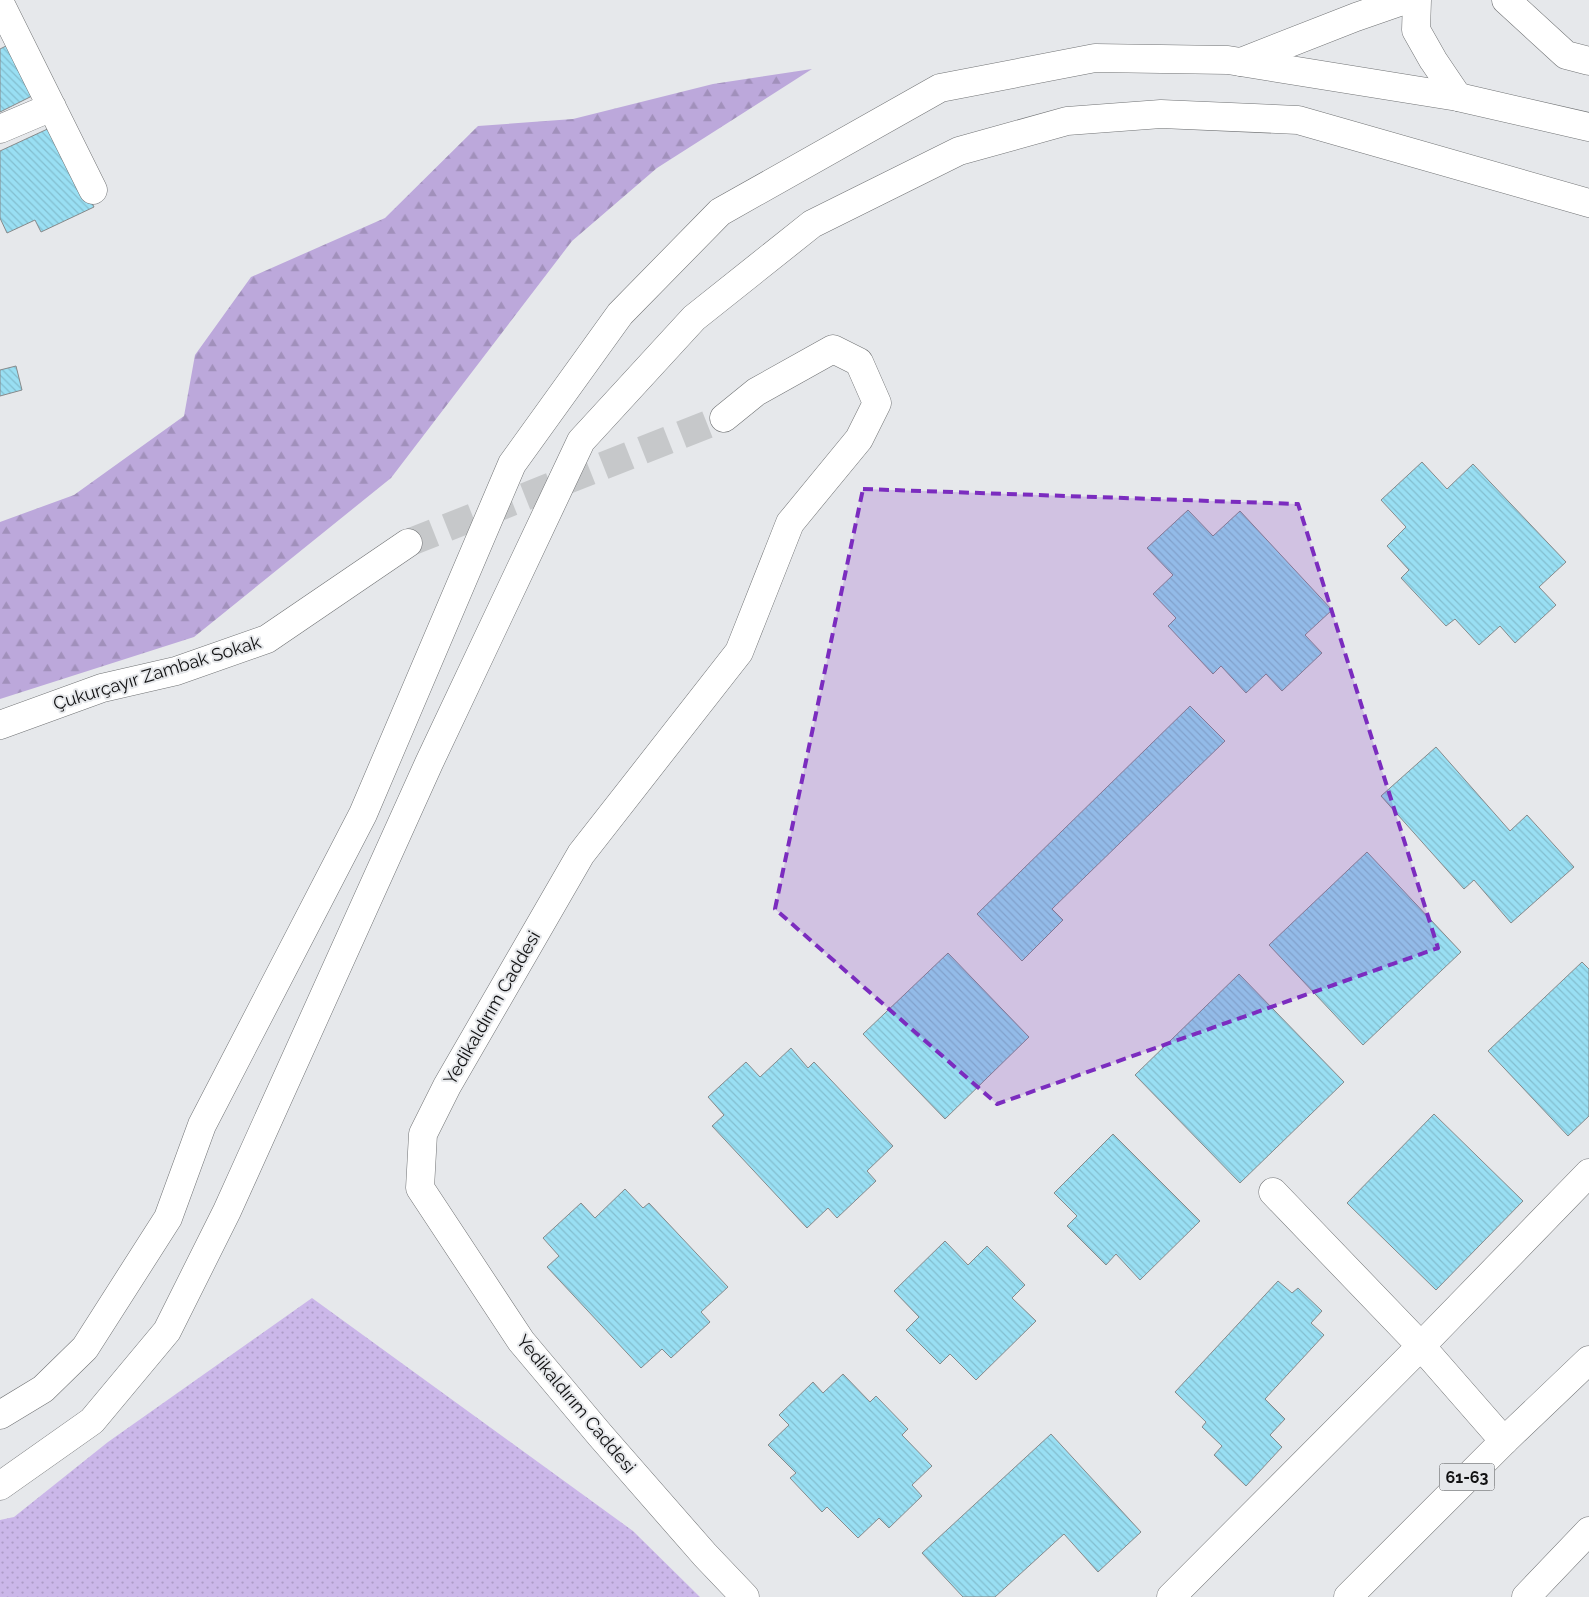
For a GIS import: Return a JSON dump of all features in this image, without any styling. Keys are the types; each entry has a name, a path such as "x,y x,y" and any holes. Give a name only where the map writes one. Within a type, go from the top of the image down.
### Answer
{"main road":[{"path":"1241,62 1405,0"},
{"path":"1417,0 1416,30 1432,60 1458,98"},
{"path":"1506,0 1566,55 1589,62"},
{"path":"0,3 93,190"},
{"path":"0,1416 42,1389 85,1348 168,1218 202,1125 363,814 512,464 620,314 720,212 940,88 1095,58 1228,60 1458,98 1589,127"},
{"path":"0,129 52,107"},
{"path":"0,1486 92,1421 167,1331 227,1211 429,763 581,441 694,318 812,224 959,151 1068,122 1162,114 1298,120 1589,203"},
{"name":"Yedikaldırım Caddesi","path":"724,418 756,392 833,349 860,362 877,403 859,439 790,523 739,652 581,854 447,1086 423,1134 420,1188 521,1341 600,1435 705,1555 745,1597"},
{"name":"Çukurçayır Zambak Sokak","path":"0,725 102,688 176,671 267,639 408,543"},
{"path":"1171,1597 1421,1346 1589,1173"},
{"path":"1273,1192 1421,1346 1504,1441"},
{"name":"61-63","path":"1348,1597 1504,1441 1589,1360"},
{"path":"1526,1597 1589,1531"}],"highlighted area":[{"path":"863,489 1298,504 1438,948 997,1104 775,909"}],"shaded area":[{"path":"312,1298 633,1531 700,1597 0,1597 0,1520 14,1517 108,1442"}],"green space":[{"path":"812,69 657,168 572,241 391,478 194,637 0,699 0,522 74,495 184,416 195,355 251,277 385,218 478,126 573,119 713,84"}],"building":[{"path":"10,44 36,94 0,112 0,49"},
{"path":"54,126 94,207 41,232 35,220 7,233 0,218 0,151"},
{"path":"16,366 22,390 0,396 0,370"},
{"path":"1422,462 1447,489 1473,464 1566,562 1539,587 1556,605 1515,643 1500,626 1479,645 1455,619 1446,626 1401,578 1409,570 1387,546 1406,527 1381,500"},
{"path":"1188,510 1213,536 1240,511 1332,610 1305,635 1322,653 1282,691 1266,674 1246,693 1221,666 1213,674 1168,626 1176,618 1153,594 1173,575 1147,548"},
{"path":"1190,706 1225,741 1052,909 1063,920 1022,961 977,914"},
{"path":"1436,747 1510,831 1527,815 1574,867 1511,923 1474,880 1464,889 1381,796"},
{"path":"1367,852 1461,952 1363,1045 1269,945"},
{"path":"948,953 1029,1037 945,1119 863,1034"},
{"path":"1582,962 1589,969 1589,1116 1568,1136 1488,1051"},
{"path":"1239,974 1344,1082 1240,1183 1135,1075"},
{"path":"791,1048 808,1068 814,1062 893,1146 867,1171 876,1181 837,1218 828,1208 807,1228 712,1126 724,1115 708,1097 746,1062 760,1077"},
{"path":"1434,1114 1523,1201 1436,1290 1347,1203"},
{"path":"1113,1134 1200,1221 1140,1280 1116,1254 1106,1265 1067,1226 1077,1216 1054,1193"},
{"path":"625,1189 643,1208 649,1203 728,1287 701,1312 710,1322 671,1358 662,1349 641,1368 547,1267 559,1256 543,1238 581,1203 595,1218"},
{"path":"945,1241 968,1265 987,1246 1025,1285 1012,1298 1036,1321 976,1380 950,1354 940,1364 906,1330 919,1317 894,1291"},
{"path":"1278,1281 1292,1293 1298,1288 1322,1311 1311,1323 1324,1335 1265,1399 1285,1419 1270,1435 1282,1447 1246,1486 1214,1455 1222,1446 1202,1427 1206,1422 1175,1392"},
{"path":"843,1374 870,1402 876,1396 908,1429 902,1435 932,1466 912,1485 922,1496 889,1528 879,1518 858,1538 827,1507 822,1512 790,1478 796,1473 768,1445 789,1425 779,1415 813,1382 823,1393"},
{"path":"1051,1434 1141,1532 1098,1572 1064,1534 995,1597 963,1597 922,1553"}],"tunnel":[{"path":"408,543 724,418"}]}
